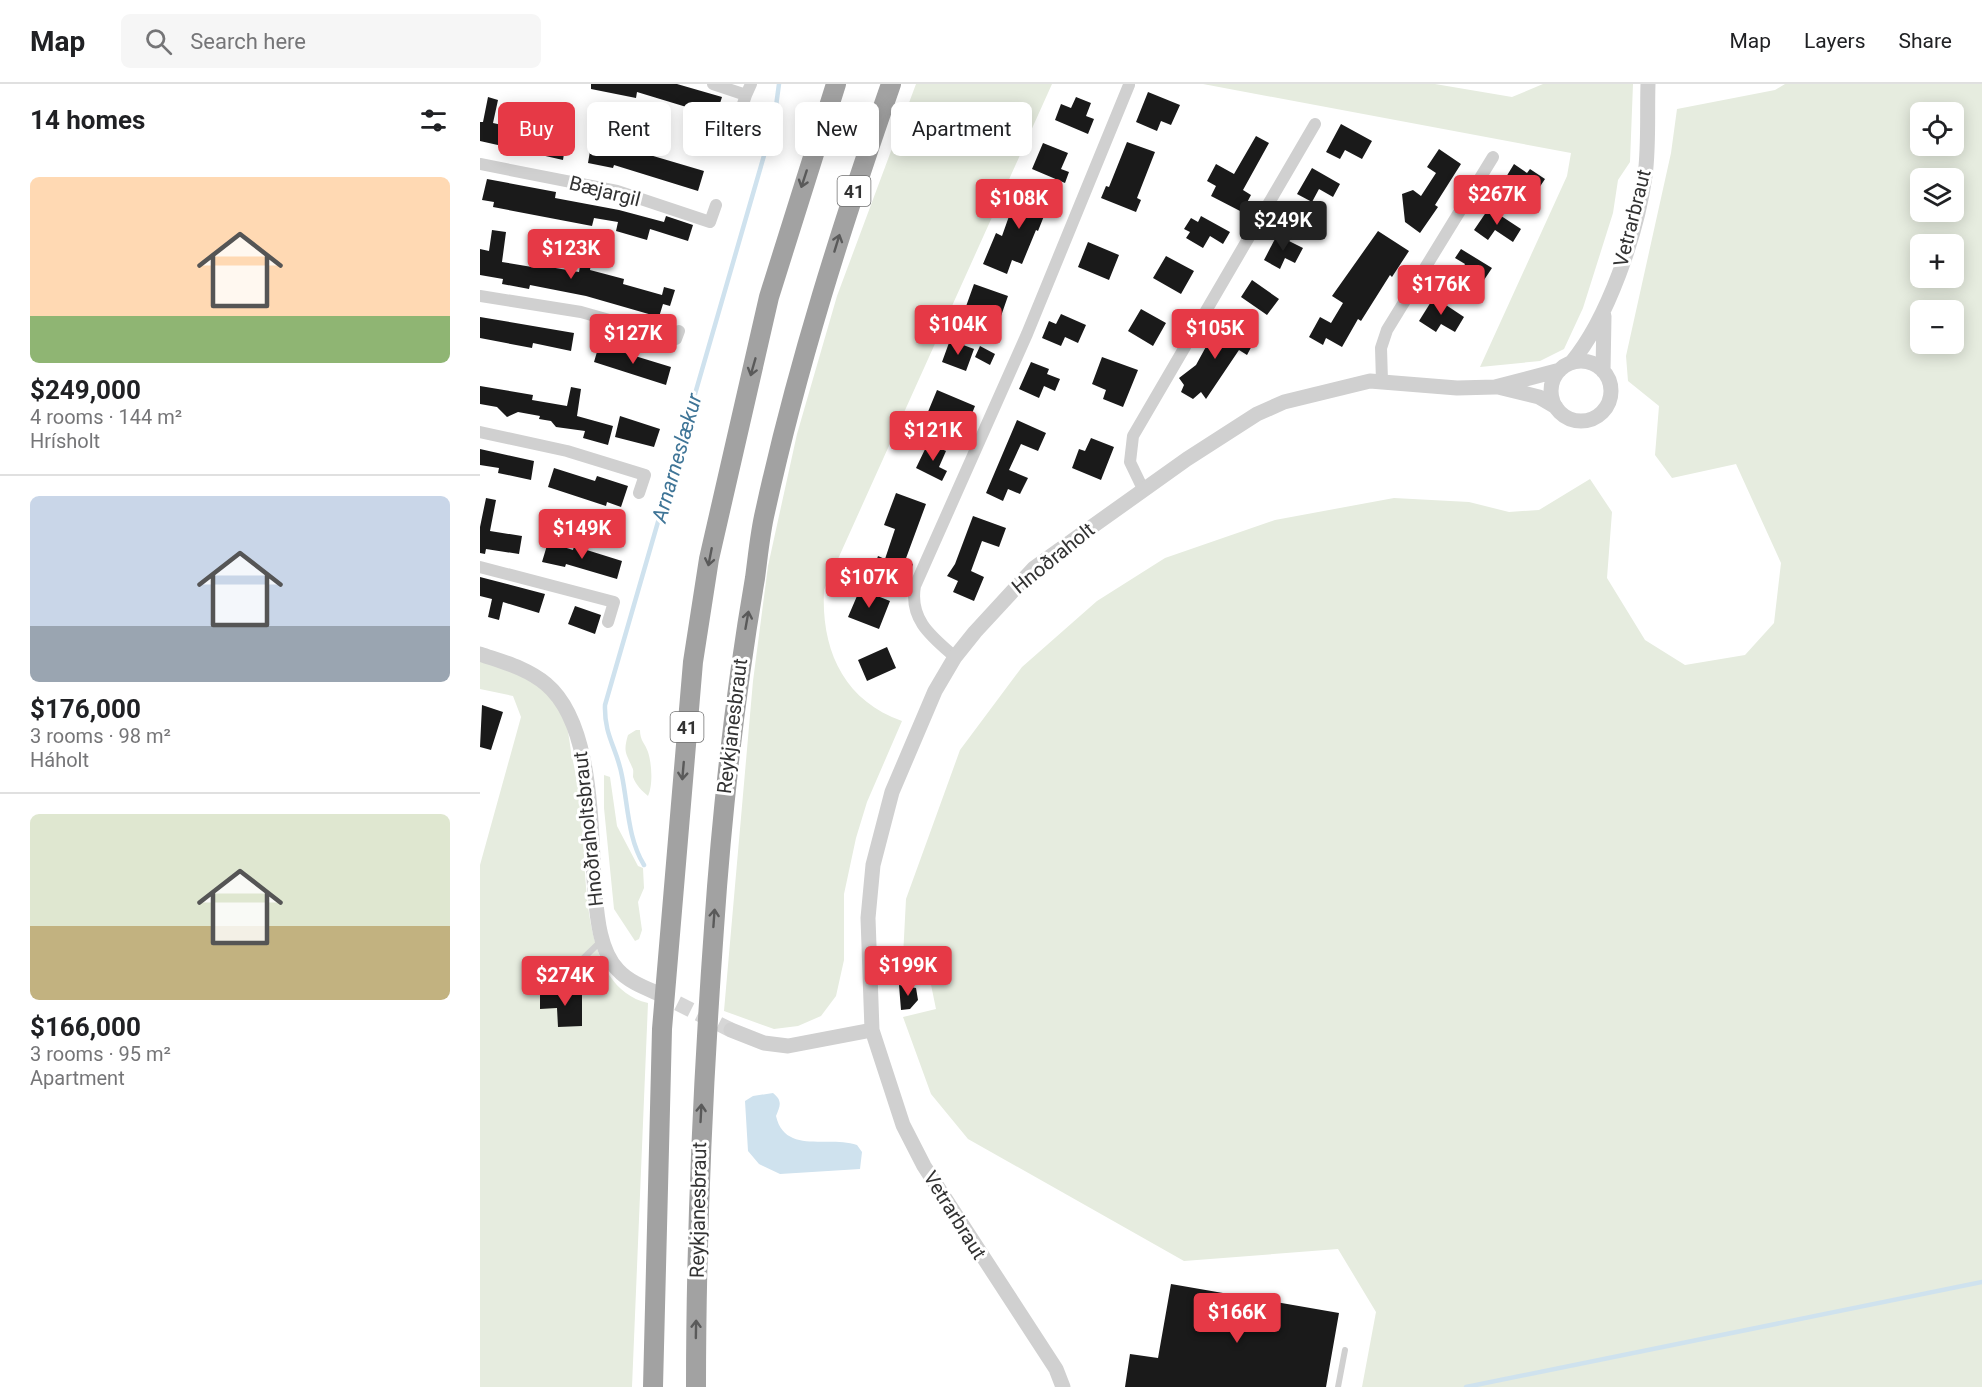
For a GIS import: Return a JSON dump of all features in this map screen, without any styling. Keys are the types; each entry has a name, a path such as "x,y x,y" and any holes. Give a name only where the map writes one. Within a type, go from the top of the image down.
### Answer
{"highway":[{"name":"Reykjanesbraut","path":"653,1387 662,1029 693,662 709,559 769,297 836,84"},
{"name":"Reykjanesbraut","path":"696,1387 698,1198 703,1075 721,817 735,690 764,515 799,370 844,220 891,84"}],"street":[{"path":"713,84 749,89"},
{"name":"Vetrarbraut","path":"1604,313 1603,371 1608,378 1610,392 1606,406 1597,415 1576,420 1563,414 1556,407 1552,384 1604,313 1631,234 1645,177 1648,84"},
{"path":"955,657 918,621 914,604 915,586 1027,334 1129,85"},
{"path":"1143,489 1131,462 1132,436 1315,124"},
{"path":"1382,381 1381,348 1387,330 1493,157"},
{"name":"Bæjargil","path":"480,164 617,191 710,222 716,205"},
{"path":"480,296 581,312 676,339 679,331"},
{"path":"1565,366 1588,362 1603,371"},
{"name":"Hnoðraholt","path":"1496,387 1565,366"},
{"name":"Hnoðraholt","path":"872,1030 868,918 878,838 892,792 935,691 955,657 1034,568 1225,432 1284,402 1347,385 1382,381 1457,388 1496,387 1539,397 1556,407"},
{"path":"480,432 567,451 645,475 639,493"},
{"path":"480,567 614,602 608,622"},
{"name":"Hnoðraholtsbraut","path":"480,654 520,668 546,684 563,703 574,726 584,765 596,908 602,940 616,969 630,980 657,993"},
{"path":"731,1030 764,1043 788,1046 872,1030"},
{"name":"Vetrarbraut","path":"872,1030 903,1125 924,1166 1056,1369 1062,1387"}],"lane":[{"path":"564,977 602,940"},
{"path":"1338,1387 1346,1350"}],"shaded area":[{"path":"916,84 1052,84 1032,128 1032,102 909,102"},
{"path":"1203,84 1435,84 1512,97 1543,84 1633,84 1630,162 1618,180 1613,213 1583,308 1564,349 1540,361 1480,367 1567,176 1571,153"},
{"path":"1785,84 1982,84 1982,1387 1362,1387 1376,1312 1338,1249 1184,1261 968,1139 931,1094 903,1017 936,1009 929,975 902,976 906,899 960,750 1022,667 1097,601 1165,558 1275,520 1394,498 1469,502 1509,512 1539,510 1590,479 1612,512 1607,578 1645,640 1685,665 1745,655 1774,623 1781,563 1736,464 1672,478 1655,455 1659,406 1628,381 1626,356 1671,153 1677,109 1775,90"},
{"path":"891,151 891,156 1020,156 824,590 827,632 840,670 864,700 902,721 867,802 856,838 844,894 844,960 836,996 821,1016 798,1026 774,1029 724,1011 753,681 768,566 797,434 837,296"},
{"path":"480,660 532,682 549,696 563,715 579,794 591,926 599,953 610,975 626,993 648,1003 632,1387 480,1387 480,865 521,717 513,696 480,689"},
{"path":"640,730 650,763 651,781 648,796 634,780 633,769 626,752 628,735"},
{"path":"604,775 610,777 617,826 638,866 643,868 644,888 638,902 642,930 639,939 635,941 614,909 604,808"}],"water":[{"path":"773,1093 780,1104 776,1116 781,1128 788,1136 798,1140 846,1142 857,1145 862,1152 860,1169 780,1174 759,1164 748,1151 745,1101 753,1096"}],"building":[{"path":"591,84 677,84 722,97 720,102 683,102 683,106 637,92 636,98 591,89"},
{"path":"1148,92 1180,105 1171,125 1161,121 1157,131 1136,122"},
{"path":"488,97 498,100 493,123 498,124 498,145 480,141 480,122 483,122"},
{"path":"1076,97 1091,103 1086,116 1094,119 1088,134 1055,120 1061,104 1071,108"},
{"path":"1341,124 1372,141 1362,159 1345,150 1340,159 1326,152"},
{"path":"1256,136 1269,143 1243,190 1251,195 1242,212 1211,196 1216,186 1207,181 1216,164 1234,174"},
{"path":"1127,142 1155,152 1137,198 1141,200 1136,212 1101,198 1106,186 1109,187"},
{"path":"1043,143 1068,153 1061,169 1069,172 1065,183 1032,169"},
{"path":"1439,149 1461,164 1435,205 1438,207 1420,233 1405,222 1402,194 1413,190 1421,196 1436,173 1427,167"},
{"path":"546,156 564,156 563,160"},
{"path":"589,156 653,156 704,171 698,191 614,165 613,168 588,163"},
{"path":"1514,164 1527,173 1530,169 1545,179 1535,194 1521,185 1514,195 1500,187"},
{"path":"1312,168 1340,184 1333,197 1319,189 1312,202 1297,194"},
{"path":"487,179 556,192 555,198 619,210 664,222 666,216 693,225 688,241 650,229 647,240 616,231 618,222 594,218 592,226 493,207 494,202 482,200"},
{"path":"1019,188 1056,201 1050,218 1044,216 1038,231 1036,230 1022,264 1012,260 1007,274 983,264 996,233 1002,236"},
{"path":"1489,208 1521,229 1513,242 1495,230 1488,240 1474,230"},
{"path":"1201,216 1230,232 1223,244 1210,236 1203,248 1186,238 1190,232 1184,229 1191,218 1198,222"},
{"path":"492,230 506,232 502,262 532,267 532,264 579,272 584,243 594,245 590,270 624,279 623,284 662,295 664,287 675,290 670,306 663,304 659,317 586,296 530,285 529,289 502,284 503,279 480,275 480,249 489,251"},
{"path":"1378,231 1409,251 1392,277 1390,275 1361,321 1358,319 1342,347 1326,338 1323,345 1309,337 1320,317 1331,323 1343,303 1332,296"},
{"path":"1277,235 1303,248 1295,263 1285,258 1280,269 1264,260"},
{"path":"1088,242 1119,255 1109,280 1078,267"},
{"path":"1461,249 1492,268 1476,292 1456,279 1465,264 1455,258"},
{"path":"1166,256 1194,271 1181,294 1153,278"},
{"path":"1252,280 1279,299 1267,315 1241,297"},
{"path":"974,284 1008,296 1000,319 993,316 991,322 964,312"},
{"path":"1434,297 1464,317 1455,332 1441,324 1436,332 1419,321"},
{"path":"1141,309 1166,323 1153,346 1128,331"},
{"path":"1061,314 1086,325 1078,343 1065,337 1061,346 1042,338 1049,321 1056,324"},
{"path":"480,317 574,333 571,351 533,343 532,348 480,338"},
{"path":"1220,321 1255,340 1247,355 1239,350 1206,399 1201,392 1193,399 1181,392 1184,385 1179,378 1196,365"},
{"path":"950,340 974,349 966,371 942,362"},
{"path":"599,345 671,367 666,385 594,362"},
{"path":"980,346 995,354 990,365 975,357"},
{"path":"1102,357 1138,370 1123,407 1103,399 1106,390 1092,384"},
{"path":"1031,362 1049,369 1047,374 1060,379 1055,391 1044,386 1039,398 1019,389"},
{"path":"480,386 533,395 532,400 567,406 571,387 581,389 577,416 613,426 608,445 583,438 585,431 556,427 551,421 539,419 540,416 518,412 507,417 497,407 480,404"},
{"path":"937,390 975,406 969,421 962,418 960,424 948,420 945,427 925,419"},
{"path":"620,416 660,429 654,447 615,437"},
{"path":"1017,420 1046,433 1038,451 1021,444 1009,470 1028,478 1020,494 1008,489 1003,501 986,493"},
{"path":"1091,438 1114,447 1101,480 1072,468 1079,449 1085,451"},
{"path":"928,443 946,451 939,467 947,471 942,481 916,468"},
{"path":"480,449 534,461 531,480 498,473 499,468 480,465"},
{"path":"554,468 595,481 597,476 628,486 621,507 607,502 606,506 548,487"},
{"path":"896,493 926,504 905,561 913,564 906,584 872,573 878,556 885,559 895,529 884,525"},
{"path":"486,498 496,500 490,531 522,536 519,554 486,549 485,554 480,553 480,527"},
{"path":"973,516 1006,528 999,547 982,541 971,571 984,577 974,601 953,592 958,581 947,576 955,564"},
{"path":"548,542 573,550 574,546 622,561 617,579 566,564 565,567 542,562"},
{"path":"480,577 545,594 539,613 503,602 499,620 488,617 492,599 480,596"},
{"path":"860,589 890,601 879,629 848,617"},
{"path":"575,606 601,615 595,634 568,624"},
{"path":"887,647 896,668 867,681 858,660"},
{"path":"482,705 503,712 491,750 480,747"},
{"path":"899,985 916,988 918,1000 910,1009 901,1010"},
{"path":"557,990 582,990 582,1026 558,1027 557,1008 540,1009 540,995 557,995"},
{"path":"1171,1284 1339,1313 1326,1387 1125,1387 1130,1354 1158,1358"}],"waterway":[{"name":"Arnarneslækur","path":"644,865 629,822 620,766 609,734 605,705 774,121 779,84"},
{"path":"1466,1387 1982,1282"}],"tunnel":[{"path":"657,993 731,1030"}]}
